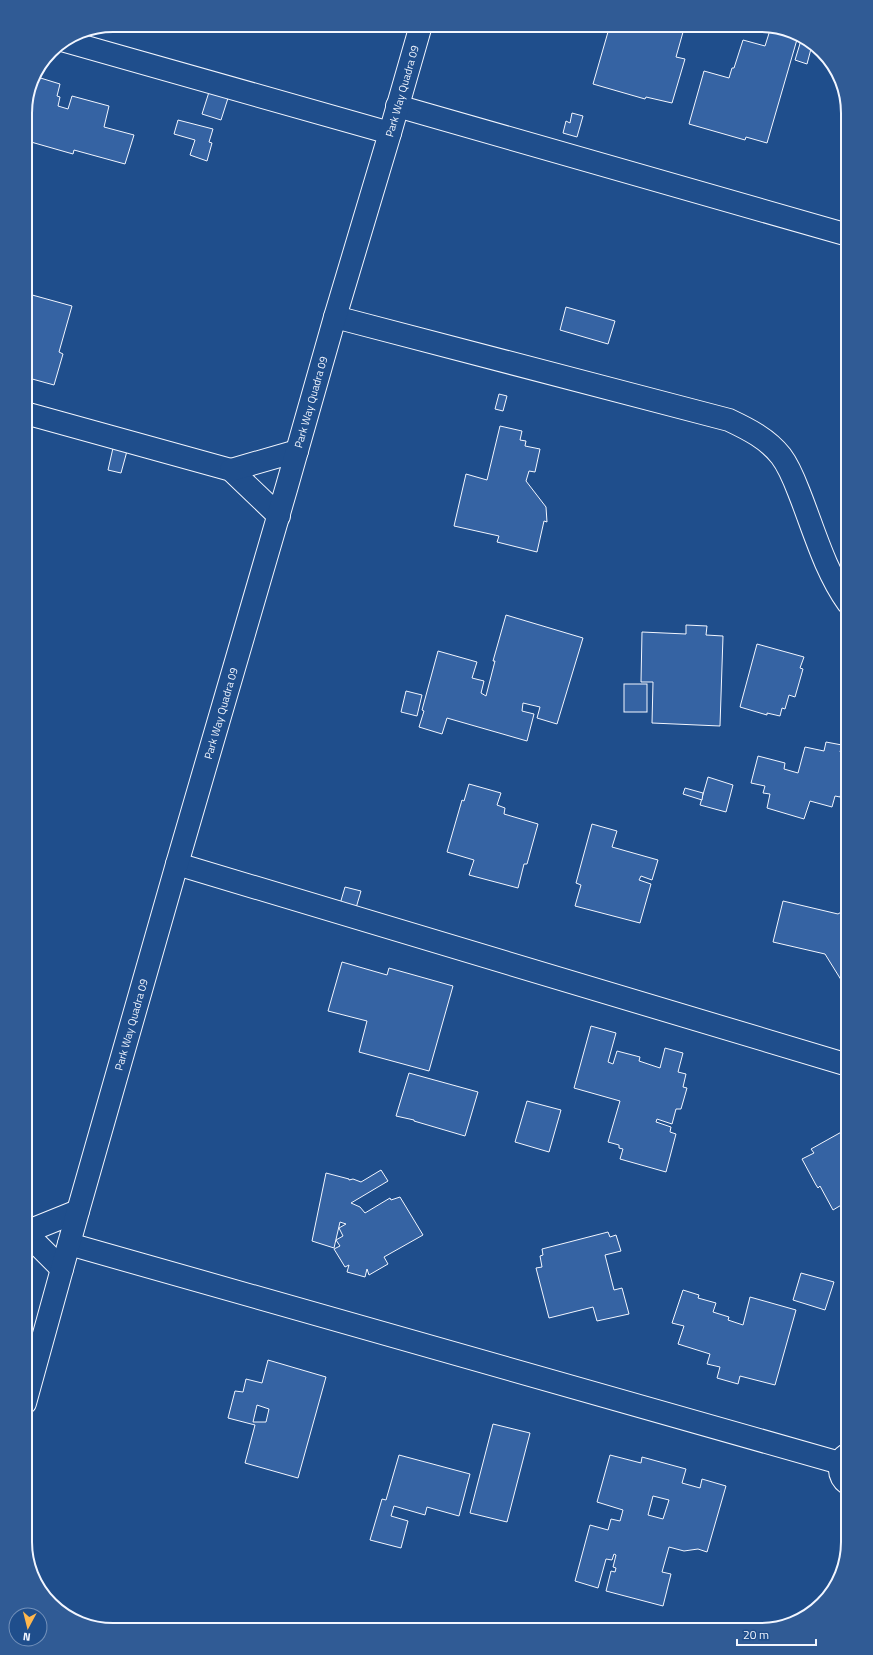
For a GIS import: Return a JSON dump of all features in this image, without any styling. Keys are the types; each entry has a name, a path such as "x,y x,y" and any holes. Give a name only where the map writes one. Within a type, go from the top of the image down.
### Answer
{"street":[{"name":"Park Way Quadra 09","path":"32,1378 177,864 419,32"},
{"path":"72,43 390,132"},
{"path":"397,106 841,232"},
{"path":"335,317 729,420 750,430 764,440 780,455 791,472 828,568 841,591"},
{"path":"32,415 232,470 279,516"},
{"path":"232,470 297,451"},
{"path":"177,864 841,1063"},
{"path":"32,1229 78,1211"},
{"path":"32,1239 62,1269"},
{"path":"69,1244 841,1458"}],"building":[{"path":"608,32 683,32 676,57 685,59 672,103 646,97 645,99 593,84"},
{"path":"769,33 786,36 797,41 767,143 746,137 745,140 689,124 704,71 729,78 732,68 734,68 743,40 765,46"},
{"path":"800,43 811,50 807,64 795,60"},
{"path":"40,78 60,84 57,96 60,97 58,106 68,109 72,96 109,106 104,127 134,135 125,164 74,150 73,154 32,142 32,108 35,92"},
{"path":"209,92 229,95 221,120 202,114"},
{"path":"572,113 583,116 577,137 563,133 566,121 570,123"},
{"path":"178,120 213,129 209,142 212,143 207,161 190,155 195,140 174,134"},
{"path":"32,295 72,306 59,352 63,354 54,385 32,379"},
{"path":"566,307 615,321 608,344 560,330"},
{"path":"499,394 507,396 503,411 495,409"},
{"path":"500,426 522,431 520,440 526,441 525,446 540,449 535,472 529,471 526,481 546,507 547,522 544,521 537,552 497,542 499,536 454,526 466,474 487,480"},
{"path":"113,448 127,451 121,473 108,470"},
{"path":"506,615 583,638 557,724 537,718 540,707 523,703 522,711 534,714 527,741 447,718 442,734 419,727 424,711 422,710 438,651 477,662 472,678 484,681 481,693 486,696 495,661 493,661"},
{"path":"686,625 707,626 706,635 723,636 720,726 652,723 653,682 641,682 642,632 686,634"},
{"path":"757,644 804,657 800,668 803,669 795,697 789,695 785,709 782,708 780,716 767,713 767,715 740,707"},
{"path":"624,684 647,684 647,712 624,712"},
{"path":"406,691 422,695 417,716 401,712"},
{"path":"826,742 841,745 841,794 840,797 835,796 832,807 810,801 804,819 767,808 770,794 763,793 765,786 751,783 758,756 785,763 784,769 798,773 805,747 824,751"},
{"path":"708,777 733,785 726,812 700,805"},
{"path":"469,784 501,793 497,805 505,808 504,814 538,824 527,864 524,864 518,888 469,875 474,860 447,852 462,800 464,801"},
{"path":"685,788 703,793 702,800 683,794"},
{"path":"592,824 617,831 612,847 658,860 652,880 641,876 639,880 651,884 640,923 575,906 581,885 576,883"},
{"path":"345,887 361,891 356,908 340,904"},
{"path":"783,901 838,914 841,912 841,980 825,954 773,942"},
{"path":"342,962 387,975 389,968 453,986 429,1071 359,1052 367,1021 328,1011"},
{"path":"591,1026 616,1033 608,1062 613,1064 617,1051 640,1057 639,1061 660,1068 665,1048 683,1053 678,1072 686,1074 683,1087 687,1088 681,1109 676,1109 672,1124 657,1119 656,1122 671,1127 670,1132 676,1134 666,1172 620,1159 623,1149 619,1148 619,1145 608,1142 620,1101 574,1088"},
{"path":"409,1073 478,1092 465,1136 396,1116"},
{"path":"527,1101 561,1110 549,1152 515,1142"},
{"path":"841,1132 841,1205 833,1210 820,1186 818,1188 816,1185 802,1159 814,1153 811,1149"},
{"path":"381,1170 388,1181 351,1203 360,1207 365,1213 390,1198 391,1200 400,1197 423,1235 384,1257 388,1264 369,1275 367,1269 365,1277 347,1272 349,1265 345,1267 334,1249 340,1246 336,1240 343,1236 339,1228 346,1224 340,1222 334,1248 312,1241 326,1173 361,1182"},
{"path":"608,1232 610,1237 616,1235 621,1251 605,1255 614,1290 622,1288 629,1314 597,1321 593,1307 549,1318 536,1268 542,1267 540,1256 543,1255 542,1249"},
{"path":"801,1273 834,1282 825,1310 793,1300"},
{"path":"683,1290 699,1295 698,1298 716,1303 713,1312 729,1317 728,1320 743,1325 750,1297 796,1310 775,1385 740,1376 738,1384 717,1378 720,1367 707,1364 710,1354 678,1344 684,1326 672,1323"},
{"path":"268,1360 326,1377 298,1478 245,1463 255,1425 228,1418 235,1391 243,1392 246,1379 262,1383","holes":["257,1405 269,1409 266,1422 253,1422"]},
{"path":"493,1424 530,1433 507,1522 470,1513"},
{"path":"399,1455 470,1474 459,1516 427,1507 425,1515 394,1506 391,1516 408,1521 401,1548 370,1540 382,1499 386,1500"},
{"path":"610,1455 641,1463 642,1457 686,1469 682,1483 700,1488 702,1479 726,1486 707,1552 698,1549 684,1551 669,1547 662,1572 671,1574 663,1606 606,1591 611,1571 615,1572 616,1568 613,1567 616,1555 614,1554 612,1560 606,1559 598,1588 575,1581 590,1525 608,1530 611,1519 620,1521 623,1510 597,1502","holes":["653,1496 669,1500 663,1519 648,1515"]}]}
